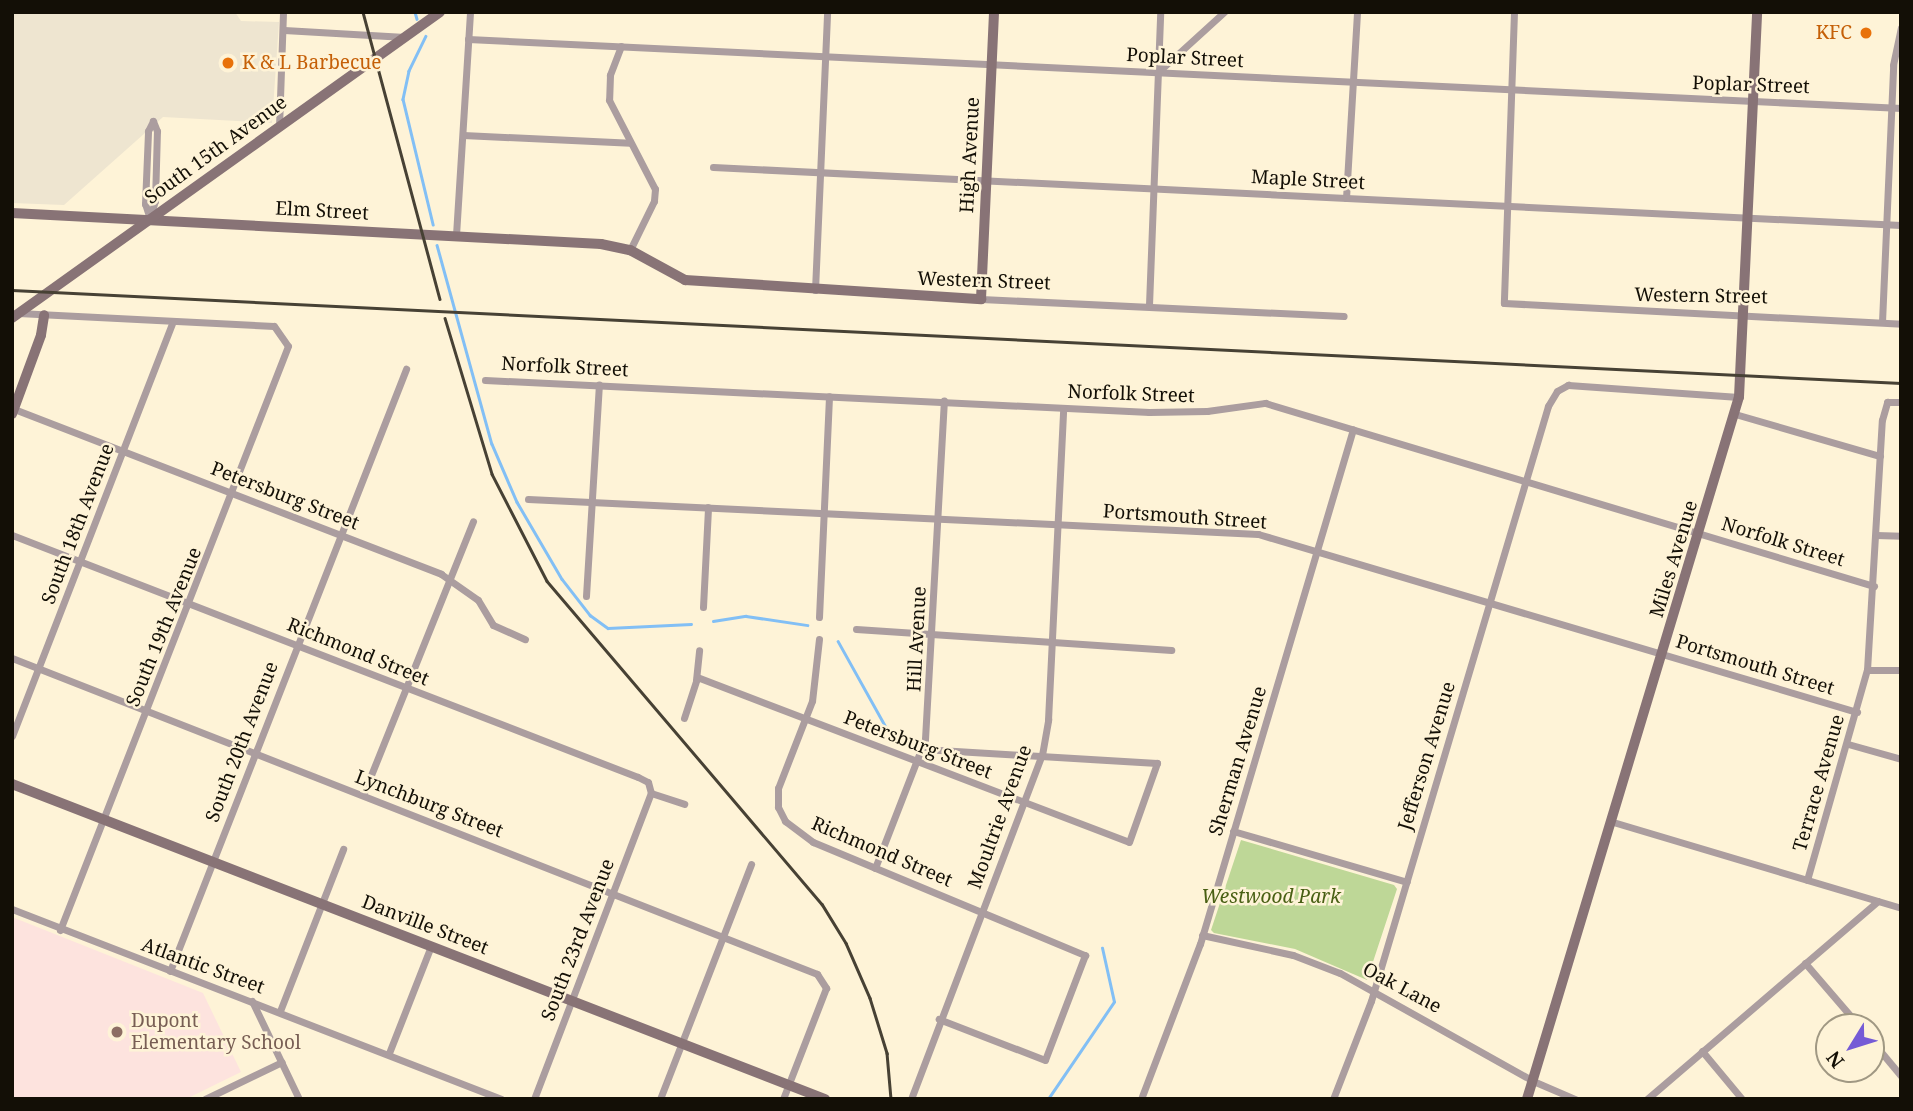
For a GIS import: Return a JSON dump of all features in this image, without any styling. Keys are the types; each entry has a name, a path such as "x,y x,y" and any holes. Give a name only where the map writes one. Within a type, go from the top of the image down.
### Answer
{"street":[{"path":"279,127 283,12"},
{"name":"South 15th Avenue","path":"14,315 440,12"},
{"path":"456,235 470,12"},
{"path":"815,291 827,12"},
{"name":"High Avenue","path":"981,299 995,12"},
{"path":"1149,304 1160,12"},
{"path":"1157,73 1224,12"},
{"path":"1346,198 1357,12"},
{"path":"1506,205 1514,12"},
{"name":"Miles Avenue","path":"1527,1099 1700,534 1739,397 1745,314 1757,12"},
{"path":"1882,322 1892,107 1901,28"},
{"path":"284,30 405,37"},
{"name":"Poplar Street","path":"468,39 1901,108"},
{"path":"621,46 610,75 610,100 655,196 630,250"},
{"path":"153,121 157,131 155,201 150,219 145,204 148,131 153,121"},
{"path":"463,135 630,143"},
{"name":"Maple Street","path":"713,167 1901,225"},
{"name":"Western Street","path":"1506,205 1502,300 1507,305 1723,318 1745,314 1901,324"},
{"name":"Elm Street","path":"12,213 456,235 587,243 630,250"},
{"name":"Western Street","path":"630,250 685,280 815,291 1149,304 1344,316"},
{"path":"13,412 41,335 44,295"},
{"path":"14,315 172,323"},
{"name":"South 19th Avenue","path":"60,930 287,353 284,334 274,326 172,323"},
{"name":"South 18th Avenue","path":"12,736 172,323"},
{"name":"South 20th Avenue","path":"170,971 406,369"},
{"name":"Norfolk Street","path":"485,380 1185,413 1265,403 1874,586"},
{"path":"586,596 599,384"},
{"name":"Jefferson Avenue","path":"1333,1099 1374,989 1544,420 1557,391 1568,385 1739,397"},
{"path":"819,617 830,396"},
{"name":"Hill Avenue","path":"875,868 922,749 933,634 944,401"},
{"name":"Terrace Avenue","path":"1807,880 1867,670 1880,456 1887,402 1901,402"},
{"name":"Moultrie Avenue","path":"911,1099 939,1019 1042,755 1063,408"},
{"name":"Petersburg Street","path":"13,412 233,492 449,580 478,600 493,625 525,639"},
{"path":"1735,414 1880,456"},
{"name":"Sherman Avenue","path":"1142,1099 1202,935 1353,429"},
{"name":"Portsmouth Street","path":"528,499 1250,533 1490,601 1857,712"},
{"path":"703,607 708,507"},
{"path":"363,796 473,521"},
{"name":"Richmond Street","path":"12,535 638,777 648,782 651,793 684,804"},
{"path":"1876,535 1901,536"},
{"path":"856,629 1171,650"},
{"path":"807,719 818,639"},
{"path":"684,718 697,677 699,650"},
{"name":"Lynchburg Street","path":"12,658 817,974 826,988 789,1085"},
{"path":"1867,670 1901,670"},
{"name":"Petersburg Street","path":"697,677 1129,842 1157,763 1042,755"},
{"name":"Richmond Street","path":"807,719 778,788 778,807 786,821 813,842 1085,955 1045,1060 939,1019"},
{"path":"1848,744 1901,759"},
{"path":"922,749 1042,755"},
{"name":"Danville Street","path":"12,783 825,1099"},
{"name":"South 23rd Avenue","path":"534,1099 651,793"},
{"path":"1613,822 1901,908"},
{"path":"1233,831 1407,882"},
{"path":"280,1011 343,849"},
{"path":"660,1099 751,864"},
{"path":"1647,1099 1878,901"},
{"name":"Atlantic Street","path":"12,909 60,930 389,1053 501,1099"},
{"name":"Oak Lane","path":"1202,935 1293,955 1374,989 1533,1081 1576,1099"},
{"path":"389,1053 431,946"},
{"path":"1805,963 1848,1013"},
{"path":"251,1001 299,1099"},
{"path":"1702,1051 1742,1099"},
{"path":"1885,1057 1901,1076"},
{"path":"205,1099 282,1062"},
{"path":"783,1099 789,1085"},
{"path":"474,1099 485,1093"}],"shaded area":[{"path":"12,12 235,12 241,21 279,22 272,123 163,117 64,205 12,203"},
{"name":"Dupont Elementary School","path":"12,917 203,993 241,1072 186,1099 12,1099"}],"green space":[{"name":"Westwood Park","path":"1241,840 1394,885 1397,889 1367,980 1295,949 1214,933 1211,930"}],"waterway":[{"path":"415,12 417,19"},
{"path":"426,36 409,71 403,99 433,224"},
{"path":"437,245 492,444 517,502 562,579 590,615 608,628 691,624"},
{"path":"713,621 746,616 807,625"},
{"path":"838,641 888,731"},
{"path":"1048,1099 1114,1002 1102,948"}],"railway":[{"path":"363,12 440,299"},
{"path":"12,290 1901,383"},
{"path":"445,318 492,474 547,581 822,904 846,943 870,998 887,1053 891,1099"}],"place":[{"name":"KFC","path":"1866,33"},
{"name":"K & L Barbecue","path":"228,63"},
{"name":"Dupont Elementary School","path":"117,1032"}]}
